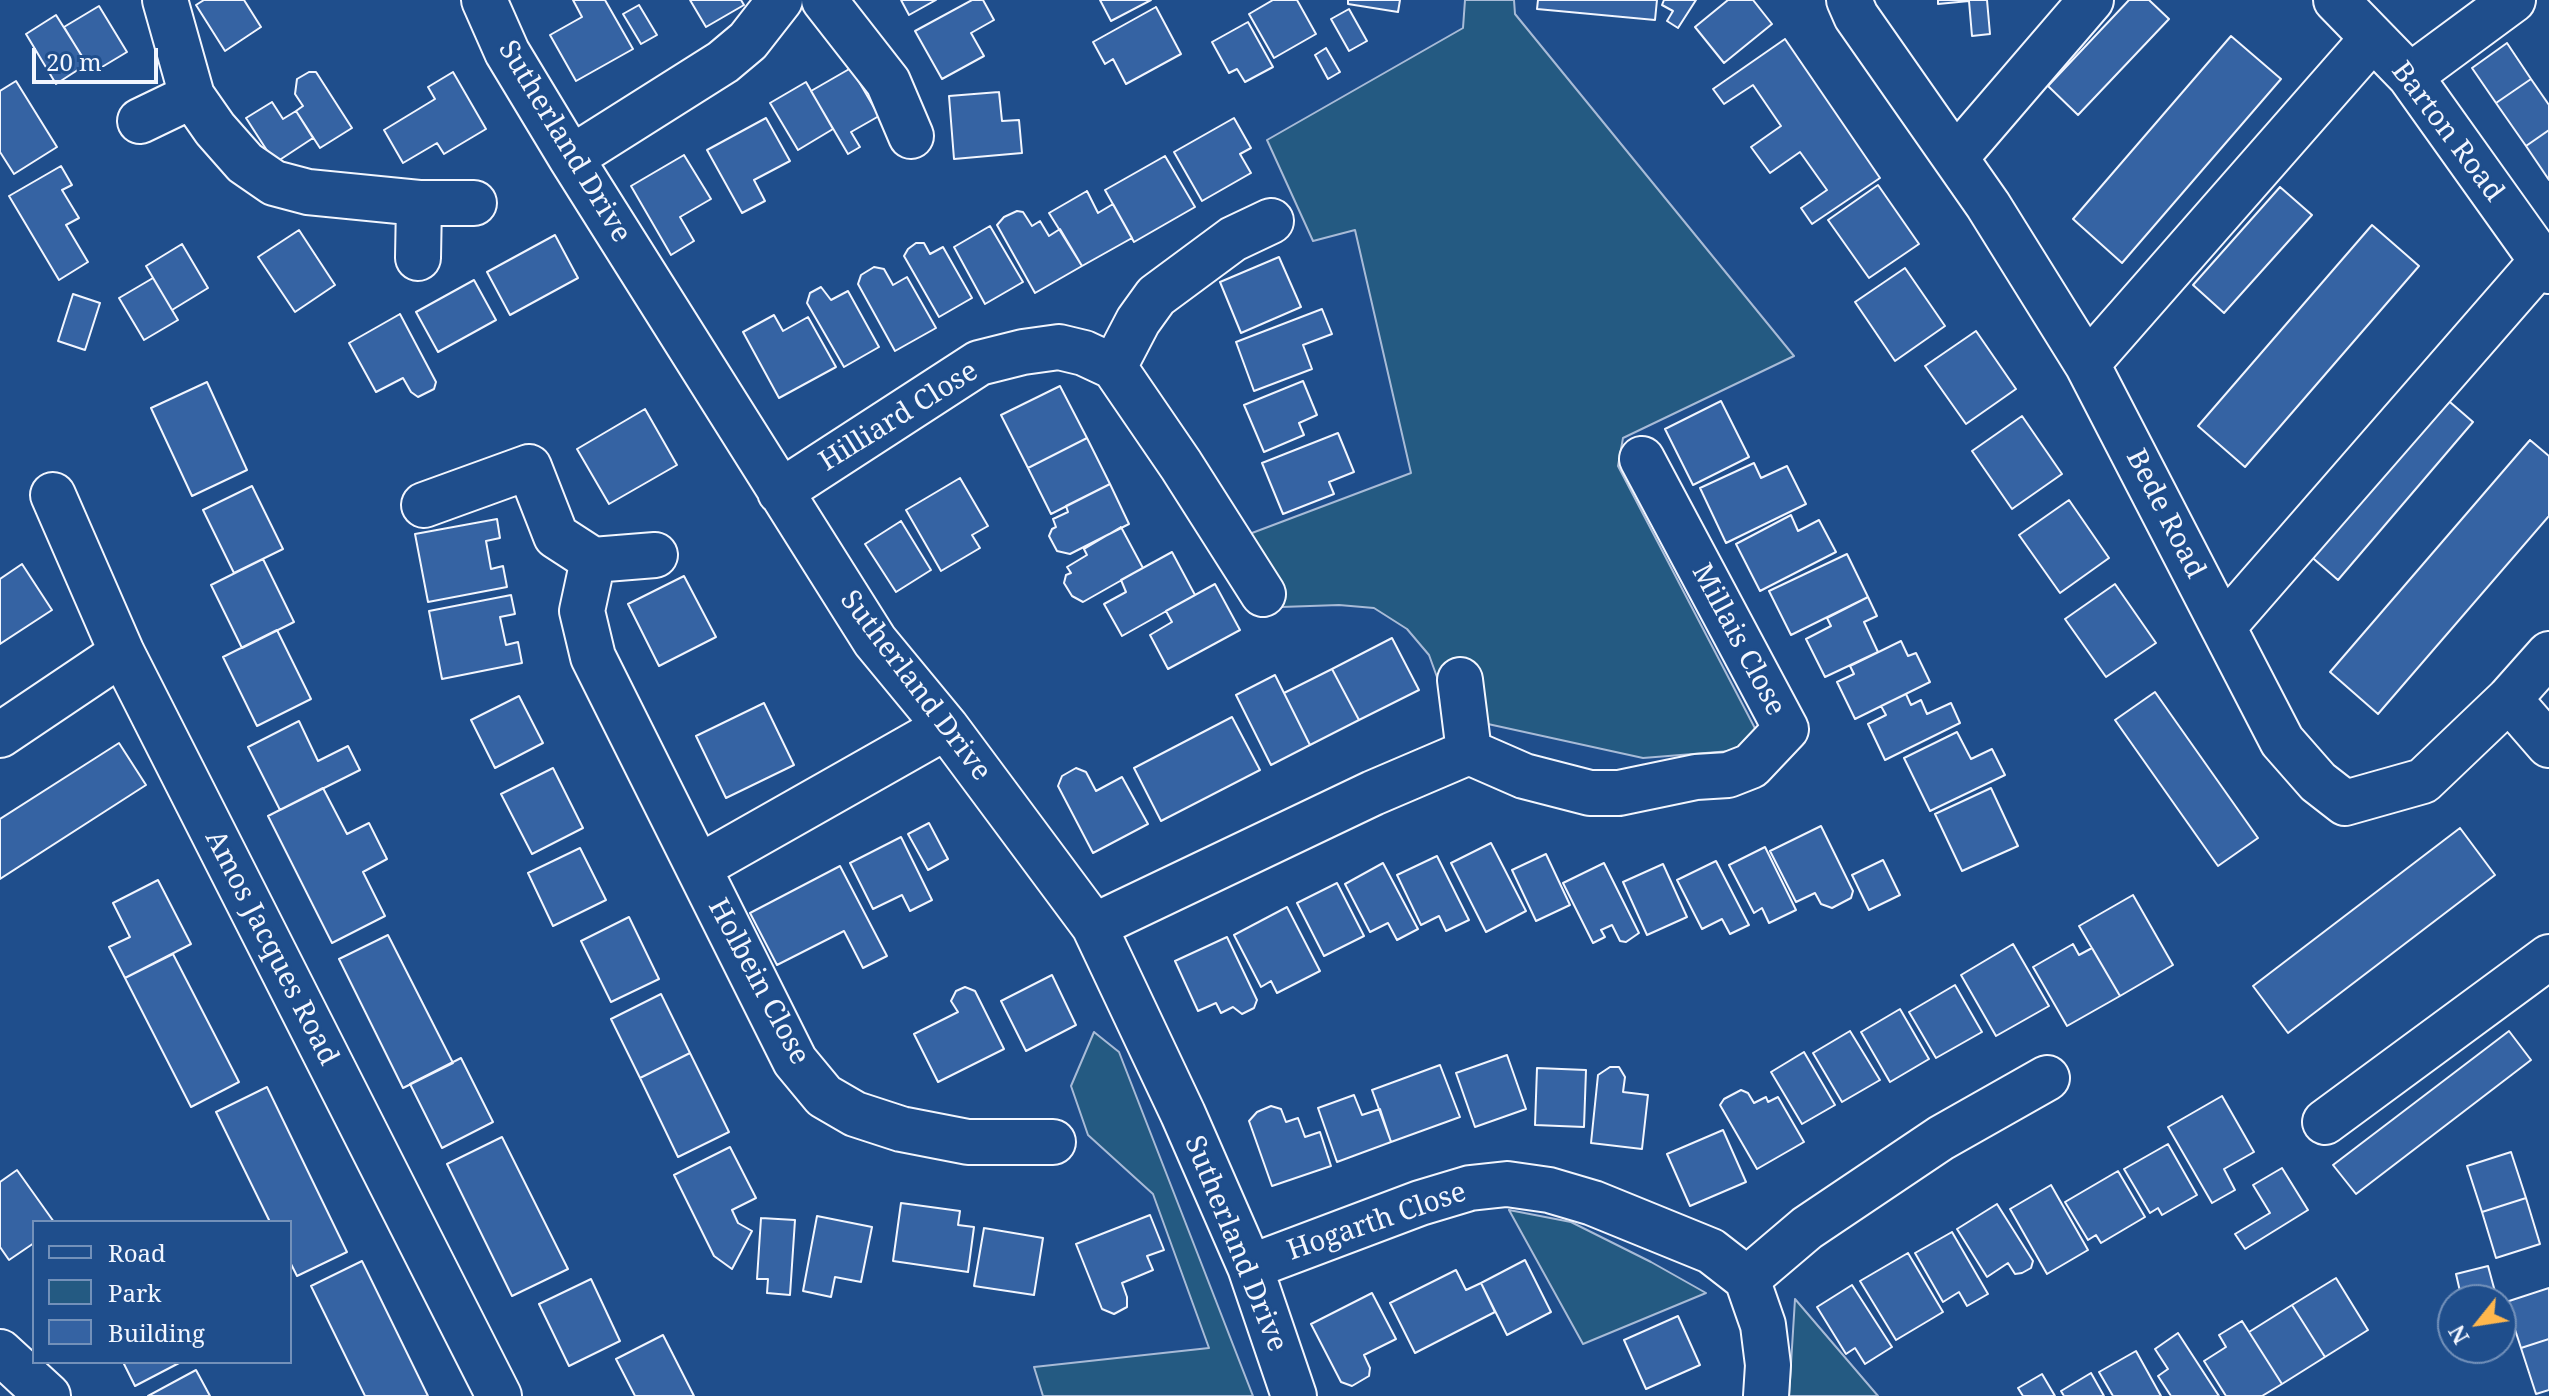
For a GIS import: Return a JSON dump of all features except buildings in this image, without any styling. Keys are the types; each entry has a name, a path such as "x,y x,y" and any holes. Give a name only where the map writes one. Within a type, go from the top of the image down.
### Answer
{"street":[{"path":"165,0 192,96 215,129 245,163 274,183 308,192 419,203 474,203"},
{"name":"Sutherland Drive","path":"484,0 507,52 571,158 875,641 946,727 1094,926 1183,1114 1250,1267 1294,1396"},
{"path":"571,158 723,62 748,41 780,0"},
{"path":"824,0 888,82 911,136"},
{"name":"Bede Road","path":"1849,0 1856,16 1956,157 2087,364 2282,741 2318,782 2345,803 2423,781 2509,699 2549,654"},
{"path":"1956,157 2091,0"},
{"name":"Barton Road","path":"2336,0 2410,76 2545,266"},
{"path":"2410,76 2513,0"},
{"path":"2087,364 2373,38"},
{"path":"140,121 192,96"},
{"path":"418,258 419,203"},
{"path":"1263,594 1114,367 1138,321 1156,296 1233,239 1271,221"},
{"path":"2223,627 2545,266"},
{"name":"Hilliard Close","path":"780,492 979,363 1059,347 1084,353 1114,367"},
{"name":"Millais Close","path":"1469,752 1524,776 1590,793 1619,793 1696,777 1728,775 1751,766 1786,729 1642,459"},
{"path":"424,505 529,467 556,536 593,560 655,555"},
{"name":"Amos Jacques Road","path":"53,495 122,653 499,1396"},
{"name":"Holbein Close","path":"593,560 582,611 593,657 795,1061 824,1096 855,1114 901,1129 968,1142 1053,1142"},
{"path":"0,735 122,653"},
{"path":"1094,926 1373,793 1469,752 1460,680"},
{"path":"2509,699 2549,745"},
{"name":"Holbein Close","path":"699,867 946,727"},
{"path":"2325,1122 2549,957"},
{"path":"1766,1396 1768,1365 1763,1325 1747,1279 1807,1228 1916,1154 2047,1078"},
{"name":"Hogarth Close","path":"1250,1267 1420,1203 1470,1188 1507,1184 1549,1190 1642,1222 1711,1251 1747,1279"},
{"path":"0,1352 48,1396"}],"green space":[{"path":"1465,0 1514,0 1515,14 1794,356 1623,438 1618,466 1759,736 1743,750 1643,758 1456,717 1429,655 1407,629 1374,608 1339,605 1281,607 1256,601 1226,549 1252,533 1411,473 1355,230 1313,241 1267,140 1463,28"},
{"path":"1094,1032 1119,1052 1253,1396 1043,1396 1034,1367 1209,1348 1153,1194 1088,1135 1071,1086"},
{"path":"1509,1210 1571,1222 1706,1293 1583,1344"},
{"path":"1795,1299 1878,1396 1789,1396"}]}
